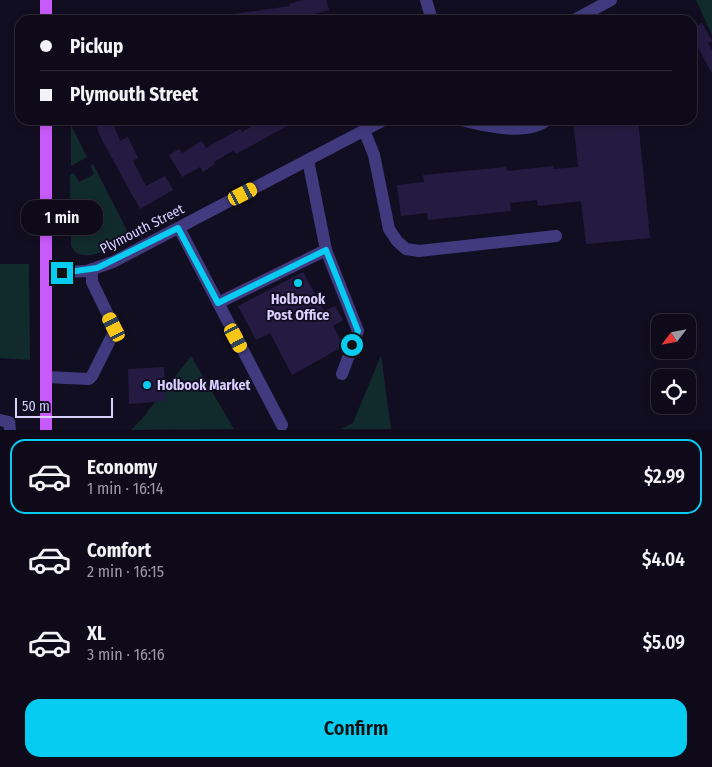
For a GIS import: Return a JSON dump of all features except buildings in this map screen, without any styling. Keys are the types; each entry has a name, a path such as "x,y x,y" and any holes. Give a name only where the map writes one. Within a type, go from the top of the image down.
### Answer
{"main road":[{"path":"46,0 46,15"},
{"path":"46,125 46,430"}],"street":[{"path":"426,0 430,15"},
{"path":"583,15 611,0"},
{"name":"Plymouth Street","path":"46,273 70,273 92,269 113,262 374,125"},
{"path":"485,125 499,128 537,125"},
{"path":"364,130 374,155 389,229 396,241 406,248 419,251 556,236"},
{"path":"308,160 326,250 358,331 342,374"},
{"path":"178,228 282,424"},
{"path":"218,303 326,250"},
{"path":"46,377 89,379 113,334 114,327 92,282 92,269"},
{"path":"0,420 9,422 10,430"}],"green space":[{"path":"696,0 712,0 712,35"},
{"path":"71,125 87,157 71,166"},
{"path":"93,164 131,238 100,253 83,255 76,252 71,246 70,175 74,173 79,182 94,174 91,166"},
{"path":"0,264 29,264 30,360 0,358"},
{"path":"381,355 391,429 341,429 353,423"},
{"path":"191,356 234,429 131,430 142,419"}],"place":[{"name":"Holbrook Post Office","path":"298,283"},
{"name":"Holbook Market","path":"147,385"}],"route":[{"path":"62,273 87,271 113,262 178,228 218,303 326,250 358,331 352,345"}]}
